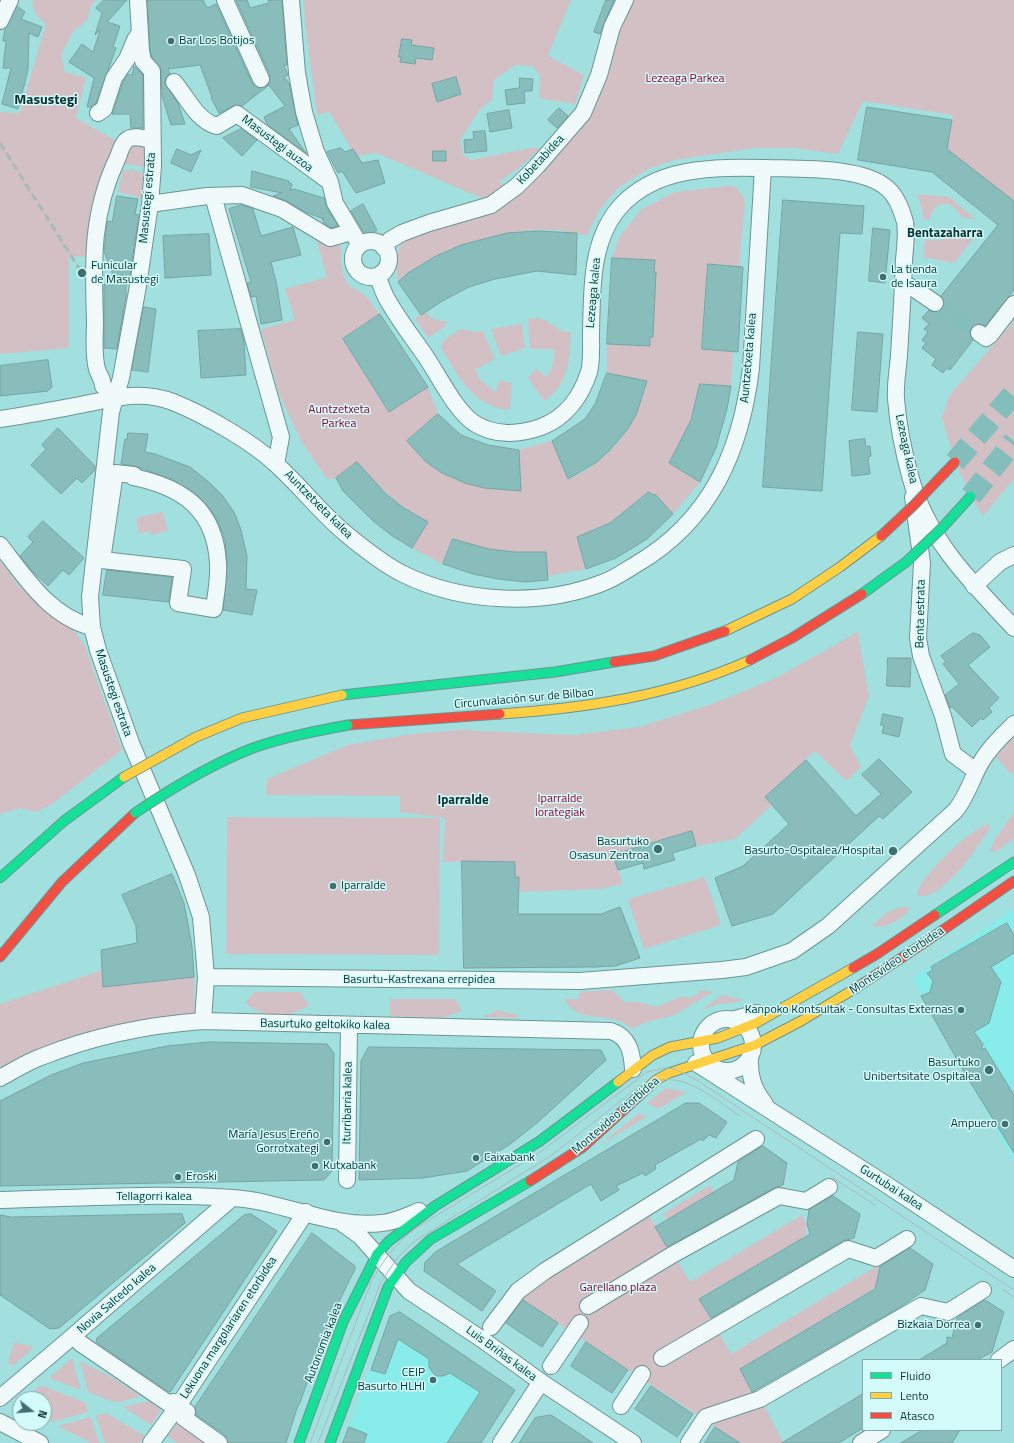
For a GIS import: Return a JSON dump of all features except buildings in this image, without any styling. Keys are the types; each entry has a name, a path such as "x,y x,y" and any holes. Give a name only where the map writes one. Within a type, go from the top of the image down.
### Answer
{"main road":[{"name":"Circunvalación sur de Bilbao","path":"0,878 64,821 124,777 196,737 242,718 342,695 555,672 654,656 721,633 792,599 840,567 881,536 914,505 955,462"},
{"name":"Circunvalación sur de Bilbao","path":"0,957 62,882 135,813 176,787 242,753 307,733 348,725 570,709 666,691 728,670 762,655 841,610 906,562 942,528 971,496"},
{"name":"Montevideo etorbidea","path":"377,1254 400,1231 435,1206 540,1141 652,1055 670,1047 718,1038 746,1028 877,954 1014,862"},
{"name":"Montevideo etorbidea","path":"751,1052 850,993 1014,881"},
{"name":"Montevideo etorbidea","path":"396,1274 416,1252 432,1239 558,1164 583,1147 656,1080 675,1069 705,1064"},
{"name":"Autonomia kalea","path":"299,1443 341,1327 377,1254"},
{"path":"330,1443 366,1349 377,1314 388,1287 396,1274"}],"street":[{"path":"0,21 10,0"},
{"name":"Masustegi estrata","path":"138,0 140,51 143,61 152,71 153,166 150,204 138,286 121,378 109,391 90,597 92,627 98,650 130,743 196,899 201,917 206,977 203,1021"},
{"path":"225,0 262,79"},
{"path":"291,0 293,32 304,112 316,152 330,182 335,203 360,245"},
{"name":"Kobetabidea","path":"384,248 390,240 402,233 430,223 492,205 518,186 583,112 599,75 612,27 625,0"},
{"path":"98,113 104,109 114,78 127,59 135,40 140,33"},
{"name":"Masustegi auzoa","path":"174,82 198,114 210,124 217,126 237,114 330,182"},
{"path":"0,419 90,403 109,391 97,369 95,344 94,274 96,227 112,168 124,143 128,139 134,137 152,140"},
{"name":"Lezeaga kalea","path":"377,276 388,301 465,416 486,429 502,433 531,431 549,424 566,411 580,393 590,369 591,322 597,253 605,229 620,208 650,184 682,172 733,168 763,168 819,169 865,176 888,188 901,210 906,226 904,284 896,397 902,438 914,489 942,546 974,586 1014,628"},
{"name":"Auntzetxeta kalea","path":"109,391 147,396 173,402 212,421 276,464 343,532 374,555 412,578 435,587 471,596 517,599 572,592 604,583 651,556 684,526 708,496 725,469 738,437 747,400 751,368 763,168"},
{"path":"150,204 215,196 242,195 276,207 330,238 351,232"},
{"path":"215,196 281,438 276,464"},
{"path":"368,242 374,242 384,248 387,253 388,264 386,269 377,276 366,276 356,269 353,258 354,252 360,245 368,242"},
{"path":"904,284 913,288 935,303"},
{"path":"979,333 986,338 990,335 1014,304"},
{"path":"115,473 120,473 134,475 133,477 157,482 178,491 193,503 203,516 212,530 217,546 219,564 214,609 178,603 183,569 102,560 115,473"},
{"name":"Benta estrata","path":"914,489 914,512 922,562 918,638 921,656 943,716 953,754 976,771"},
{"path":"0,546 48,604 81,624 92,627"},
{"path":"974,586 1000,562 1014,555"},
{"path":"976,771 991,748 1014,724"},
{"name":"Basurtu-Kastrexana errepidea","path":"206,977 567,981 746,967 766,961 798,946 828,926 955,811 962,803 976,771"},
{"name":"Montevideo etorbidea","path":"702,1041 706,1031 716,1022 753,1016 856,955 877,954"},
{"path":"732,1020 740,1023 746,1028"},
{"name":"Basurtuko geltokiko kalea","path":"0,1078 40,1057 114,1033 145,1026 203,1021 348,1026 611,1031 619,1034 630,1047 633,1069"},
{"name":"Iturribarria kalea","path":"347,1180 348,1026"},
{"name":"Gurtubai kalea","path":"746,1028 751,1037 749,1069 755,1091 768,1109"},
{"path":"702,1041 701,1047 705,1064 723,1071 734,1070 743,1065 751,1052"},
{"name":"Gurtubai kalea","path":"705,1064 724,1080 1014,1269"},
{"path":"491,1327 518,1291 545,1271 756,1139"},
{"path":"588,1306 672,1255 779,1196 806,1201 829,1187"},
{"name":"Tellagorri kalea","path":"0,1200 154,1196 256,1199 339,1221"},
{"name":"Novia Salcedo kalea","path":"0,1398 232,1198"},
{"path":"339,1221 382,1223 400,1219 423,1209 435,1206"},
{"name":"Lekuona margolariaren etorbidea","path":"151,1443 178,1406 306,1212"},
{"name":"Luis Briñas kalea","path":"339,1221 360,1236 396,1274 409,1291 483,1340 536,1379 633,1443"},
{"path":"662,1358 848,1249 876,1258 907,1239"},
{"path":"689,1443 706,1417 760,1400 921,1306 948,1312 983,1290"},
{"path":"550,1366 580,1323"},
{"path":"80,1343 157,1396 171,1405 173,1402 187,1412 184,1418 219,1443"},
{"path":"1000,1359 1014,1349"},
{"path":"621,1406 642,1374"},
{"path":"501,1443 537,1388"},
{"path":"0,1422 40,1443"},
{"path":"860,1443 880,1431"}],"shaded area":[{"name":"Basurtuko Unibertsitate Ospitalea","path":"1014,909 1014,1162 913,978"},
{"name":"CEIP Basurto HLHI","path":"400,1312 515,1390 481,1443 343,1443 389,1317"}],"green space":[{"path":"34,0 96,0 90,8 88,19 73,32 61,55 65,72 86,78 76,118 120,143 96,257 69,256 69,348 0,354 0,112 20,113 46,24 35,14 32,2"},
{"name":"Lezeaga Parkea","path":"304,0 571,0 548,56 584,75 575,105 539,97 540,76 533,66 515,65 494,80 492,100 481,108 460,140 464,156 471,160 531,148 541,148 519,168 498,182 519,190 576,127 618,24 632,0 1014,0 1014,201 945,162 953,115 863,101 838,154 795,148 755,148 675,160 648,169 619,187 600,209 587,236 565,231 540,230 514,232 488,238 462,246 438,256 416,268 398,282 397,254 405,238 492,202 376,153 356,156 329,112 317,115 305,22"},
{"path":"130,139 146,140 146,167 124,164"},
{"path":"131,169 145,174 143,198 118,192 123,170 129,171"},
{"name":"Auntzetxeta Parkea","path":"728,186 736,187 743,196 745,203 739,266 708,265 702,349 733,351 731,386 700,384 691,420 669,463 700,482 673,514 655,494 653,495 649,492 610,523 577,537 586,569 548,576 514,552 489,549 453,539 443,564 412,548 428,522 398,502 357,462 336,478 327,479 301,441 279,394 261,329 295,320 285,289 327,277 315,234 341,246 344,277 350,286 366,296 380,314 343,339 389,412 428,387 438,414 408,441 418,454 430,465 457,480 473,485 521,491 519,450 552,441 568,479 589,468 617,444 631,424 638,410 647,382 607,373 607,344 650,346 650,337 653,337 656,272 654,272 655,260 612,258 620,236 642,209 675,192"},
{"path":"918,194 950,197 976,220 961,217 953,207 944,204 935,208 929,220 924,220"},
{"path":"961,228 979,232 954,263 923,257 925,240 950,238 954,236"},
{"path":"426,312 435,320 447,321 446,326 428,338 415,318"},
{"path":"540,318 562,331 571,332 569,362 563,379 559,387 544,401 528,378 536,369 547,377 554,360 554,349 530,349 528,319"},
{"path":"1014,321 1014,479 983,516 971,496 955,462 942,418 949,396"},
{"path":"522,324 525,348 501,356 491,329"},
{"path":"461,329 475,332 483,331 495,359 475,370 480,379 495,392 500,380 512,383 510,410 485,403 476,396 461,379 441,348 444,340"},
{"path":"163,512 168,531 151,535 150,531 139,534 136,518"},
{"path":"0,561 21,588 70,625 84,644 122,750 52,804 36,812 21,808 0,814"},
{"name":"Iparralde lorategiak","path":"858,632 869,696 850,746 861,767 846,781 815,751 765,797 772,805 735,839 696,846 692,831 613,855 623,884 600,889 518,892 519,877 515,877 515,862 443,862 445,818 400,812 400,796 266,795 267,779 348,745 412,734 459,730 575,735 639,727 712,704 778,677"},
{"path":"1014,737 1014,772 1011,774 996,757"},
{"path":"1014,812 1014,838 997,851 990,852 995,839"},
{"name":"Iparralde","path":"227,817 440,818 439,955 226,954"},
{"path":"988,824 990,828 982,840 966,862 946,884 936,892 926,896 917,895 926,877 946,855 970,835"},
{"path":"705,877 721,925 644,949 628,899"},
{"path":"901,907 908,907 910,909 898,920 887,925 877,927 872,926 886,913"},
{"path":"103,970 103,987 194,977 195,1012 186,1020 0,1075 0,1004"},
{"path":"612,990 625,1002 639,1002 657,1007 679,997 692,997 699,993 699,990 713,992 674,1015 644,1023 632,1029 624,1023 615,1020 587,1016 578,1013 570,1008 564,999 579,999 579,992"},
{"path":"254,992 300,992 309,1005 301,1010 285,1015 260,1012 245,1003"},
{"path":"722,995 744,1000 719,1004 701,1010"},
{"path":"390,999 455,999 462,1011 442,1018 390,1016"},
{"path":"498,1010 517,1015 519,1018 482,1017"},
{"path":"666,1088 687,1092 658,1109 647,1103"},
{"path":"639,1113 646,1117 600,1145"},
{"path":"710,1185 714,1193 667,1220 663,1214"},
{"name":"Garellano plaza","path":"640,1201 690,1282 802,1215 807,1224 805,1237 699,1298 731,1354 880,1264 876,1284 877,1287 740,1369 752,1393 758,1394 783,1442 862,1395 862,1429 839,1443 740,1443 519,1298 531,1275 543,1262"},
{"path":"14,1342 34,1347 13,1366 8,1363"},
{"path":"72,1358 81,1390 49,1378"},
{"path":"80,1361 113,1378 141,1396 117,1403 88,1392"},
{"path":"41,1385 86,1403 88,1412 52,1422 52,1391 34,1391"},
{"path":"149,1401 161,1410 151,1425 123,1407"},
{"path":"106,1413 145,1436 140,1443 105,1443 96,1416"},
{"path":"91,1417 99,1443 91,1443 58,1426"},
{"path":"179,1421 209,1443 176,1443 168,1436"}],"tunnel":[{"path":"935,303 979,333"},
{"path":"955,462 1014,393"},
{"path":"971,496 1014,441"}],"tram line":[{"path":"310,1443 370,1285 384,1261 395,1247 416,1228 539,1153 647,1072 665,1068 675,1069 695,1079 1014,1290"},
{"path":"318,1443 381,1282 398,1257 415,1241 552,1155 637,1088 652,1082 666,1080 679,1081 692,1085 704,1091 740,1116"},
{"path":"832,1177 875,1205"},
{"path":"1002,1289 1014,1297"}],"railway":[{"path":"0,143 82,273"}],"traffic: fast":[{"path":"906,562 942,528 971,496"},
{"path":"862,594 906,562"},
{"path":"342,695 555,672 614,662"},
{"path":"135,813 192,777 237,754 288,737 348,725"},
{"path":"0,878 64,821 124,777"},
{"path":"935,915 1014,862"},
{"path":"299,1443 343,1322 377,1254 389,1241 435,1206 540,1141 618,1082"},
{"path":"330,1443 388,1287 406,1262 431,1239 530,1181"}],"traffic: slow":[{"path":"725,631 792,599 840,567 881,536"},
{"path":"500,714 565,708 628,698 689,683 750,660"},
{"path":"124,777 196,737 242,718 342,695"},
{"path":"618,1082 653,1055 670,1047 718,1038 756,1023 853,968"},
{"path":"639,1096 656,1080 669,1073 755,1045 801,1021 856,988"}],"traffic: jam":[{"path":"881,536 914,505 955,462"},
{"path":"750,660 792,638 862,594"},
{"path":"614,662 654,656 725,631"},
{"path":"348,725 500,714"},
{"path":"0,957 62,882 135,813"},
{"path":"856,988 1014,881"},
{"path":"853,968 877,954 935,915"},
{"path":"530,1181 583,1147 639,1096"}],"place":[{"name":"Bar Los Botijos","path":"171,41"},
{"name":"Funicular de Masustegi","path":"82,273"},
{"name":"La tienda de Isaura","path":"883,277"},
{"name":"Basurtuko Osasun Zentroa","path":"658,849"},
{"name":"Basurto-Ospitalea/Hospital","path":"893,851"},
{"name":"Iparralde","path":"333,886"},
{"name":"Kanpoko Kontsultak - Consultas Externas","path":"961,1010"},
{"name":"Basurtuko Unibertsitate Ospitalea","path":"989,1070"},
{"name":"Ampuero","path":"1005,1124"},
{"name":"María Jesus Ereño Gorrotxategi","path":"327,1142"},
{"name":"Caixabank","path":"476,1158"},
{"name":"Kutxabank","path":"315,1166"},
{"name":"Eroski","path":"178,1177"},
{"name":"Bizkaia Dorrea","path":"978,1325"},
{"name":"CEIP Basurto HLHI","path":"433,1380"}],"district":[{"name":"Masustegi","path":"46,101"},
{"name":"Bentazaharra","path":"945,234"},
{"name":"Iparralde","path":"463,801"}]}
